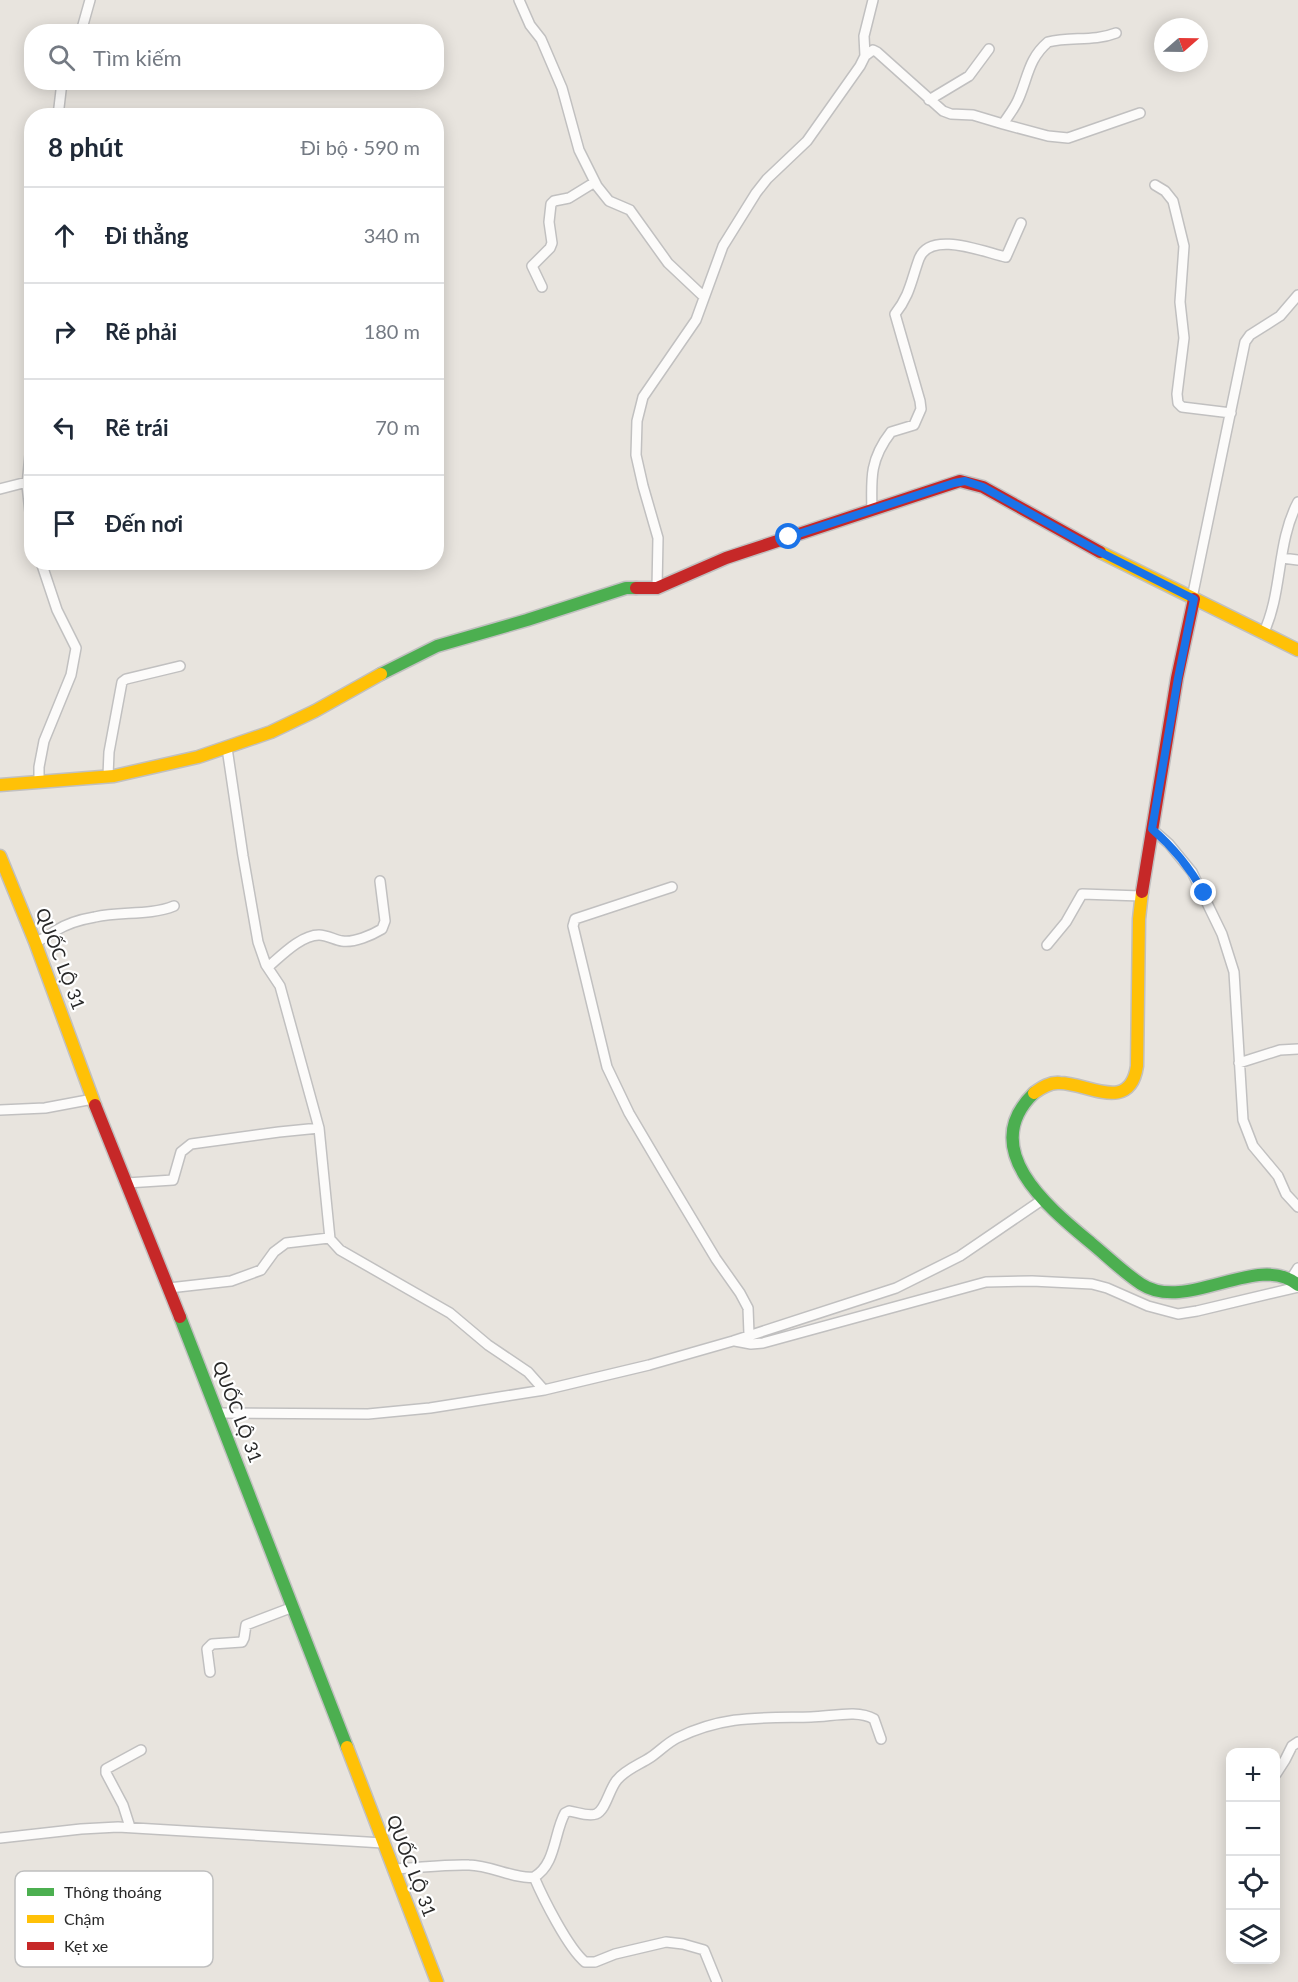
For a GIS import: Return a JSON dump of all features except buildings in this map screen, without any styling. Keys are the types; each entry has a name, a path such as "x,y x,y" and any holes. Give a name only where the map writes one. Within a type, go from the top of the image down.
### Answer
{"main road":[{"path":"0,785 108,777 155,768 227,748 280,728 315,711 398,664 437,646 626,588 657,588 726,558 960,481 976,484 1096,550 1298,650"},
{"path":"1193,599 1138,919 1137,1066 1135,1076 1126,1089 1113,1093 1095,1093 1059,1082 1046,1086 1029,1097 1018,1114 1013,1145 1022,1168 1042,1200 1131,1275 1155,1292 1177,1293 1263,1274 1296,1280"},
{"name":"QUỐC LỘ 31","path":"0,856 437,1982"}],"street":[{"path":"83,24 90,0"},
{"path":"519,0 530,25 541,39 562,88 579,150 595,182 607,199 630,210 668,263 703,296"},
{"path":"865,56 864,36 873,0"},
{"path":"1003,124 1017,102 1027,71 1048,42 1062,39 1095,39 1116,33"},
{"path":"929,100 972,73 989,49"},
{"path":"657,588 658,538 638,462 637,421 643,397 692,328 723,246 756,193 767,179 807,141 865,56 873,50 877,52 943,111 951,114 973,115 1048,136 1068,138 1140,113"},
{"path":"59,108 61,90"},
{"path":"542,287 532,266 552,243 549,222 552,204 554,201 569,198 595,182"},
{"path":"1155,185 1165,191 1173,201 1184,246 1180,302 1184,338 1177,394 1178,403 1182,407 1231,413"},
{"path":"872,510 872,473 875,459 891,432 914,425 921,409 895,314 907,297 922,254 933,246 958,244 1006,257 1021,223"},
{"path":"1193,599 1247,337 1280,316 1298,295"},
{"path":"0,489 24,483"},
{"path":"1263,634 1271,615 1290,521 1298,502"},
{"path":"1282,558 1298,560"},
{"path":"39,782 39,767 44,741 71,675 76,648 57,610 44,570"},
{"path":"108,777 112,732 122,682 126,679 180,666"},
{"path":"227,748 258,942 268,967 280,986 319,1128 329,1238 340,1250 450,1313 488,1345 528,1372 544,1390"},
{"path":"1152,829 1169,844 1192,872 1222,934 1234,972 1243,1120 1251,1143 1278,1176 1286,1194 1298,1207"},
{"path":"268,967 311,936 326,936 344,942 382,929 385,921 380,882"},
{"path":"672,887 575,919 573,926 607,1067 629,1113 670,1184 748,1308 749,1334"},
{"path":"1,893 14,889"},
{"path":"1047,945 1066,922 1082,894 1141,896"},
{"path":"35,942 57,930 93,917 123,912 148,912 174,906"},
{"path":"1239,1063 1280,1050 1298,1049"},
{"path":"0,1110 45,1108 93,1100"},
{"path":"127,1183 173,1180 181,1152 191,1144 319,1128"},
{"path":"218,1413 368,1414 430,1408 544,1390 649,1365 875,1297 960,1256 1042,1200"},
{"path":"169,1288 231,1281 261,1270 274,1252 286,1243 329,1238"},
{"path":"733,1341 763,1343 969,1285 991,1281 1092,1284 1148,1306 1178,1314 1197,1311 1296,1280"},
{"path":"210,1672 207,1649 212,1644 242,1642 246,1625 293,1607"},
{"path":"393,1869 470,1864 490,1867 522,1877 534,1877 542,1869 554,1847 565,1814 569,1811 590,1815 600,1812 612,1785 625,1772 653,1756 674,1739 715,1723 738,1718 845,1715 871,1717 874,1719 881,1739"},
{"path":"1280,1767 1292,1746 1298,1742"},
{"path":"130,1827 123,1805 106,1769 141,1750"},
{"path":"0,1838 81,1829 130,1827 382,1844"},
{"path":"534,1877 560,1926 579,1957 585,1962 595,1962 661,1943 676,1942 704,1950 717,1982"}],"traffic: fast":[{"path":"381,674 437,646 626,588 636,588"},
{"path":"1034,1093 1018,1114 1013,1135 1015,1156 1025,1176 1056,1213 1134,1279 1159,1291 1179,1292 1263,1275 1282,1276 1298,1285"},
{"path":"180,1317 347,1747"}],"traffic: slow":[{"path":"1100,552 1298,650"},
{"path":"0,785 114,776 198,757 271,732 315,711 381,674"},
{"path":"0,856 35,942 95,1105"},
{"path":"1034,1093 1046,1085 1056,1083 1117,1092 1126,1089 1133,1081 1137,1066 1139,919 1142,892"},
{"path":"347,1747 437,1982"}],"traffic: jam":[{"path":"636,588 657,588 726,558 960,481 983,487 1100,552"},
{"path":"1142,892 1177,678 1194,599"},
{"path":"95,1105 180,1317"}],"route":[{"path":"789,537 965,481 983,487 1058,530 1194,599 1152,829 1189,867 1204,893"}]}
